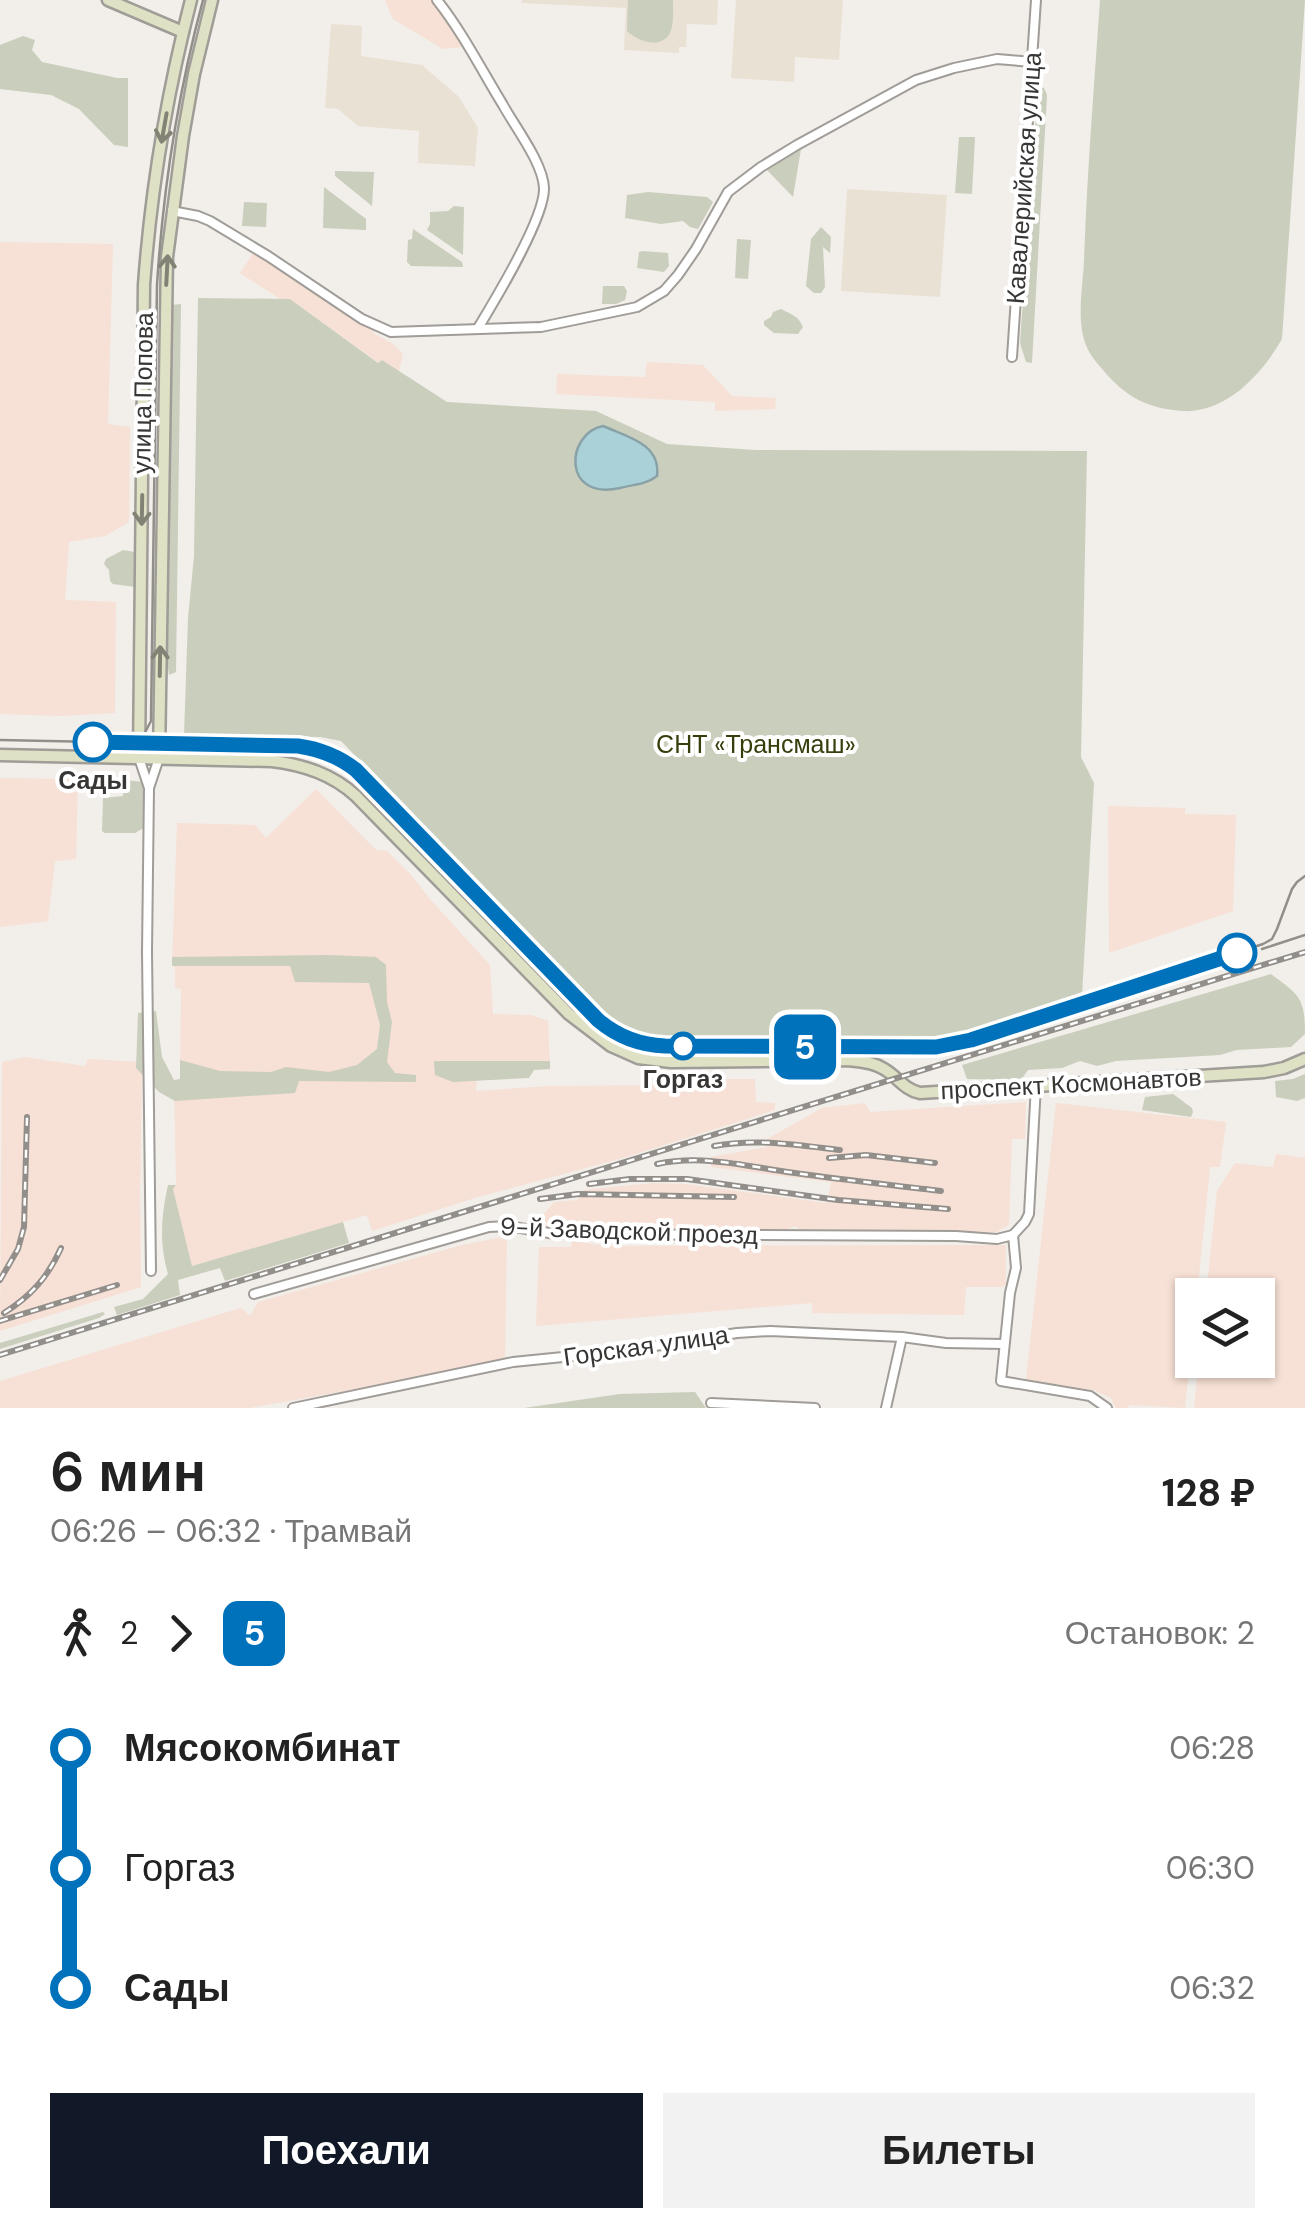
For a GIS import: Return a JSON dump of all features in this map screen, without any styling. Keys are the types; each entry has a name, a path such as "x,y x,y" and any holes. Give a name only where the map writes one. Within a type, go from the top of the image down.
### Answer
{"main road":[{"path":"108,0 183,32"},
{"name":"улица Попова","path":"139,758 144,285 160,150 191,0"},
{"name":"улица Попова","path":"158,758 166,291 172,211 194,74 212,0"},
{"path":"141,542 161,542"},
{"name":"проспект Космонавтов","path":"0,755 248,759 284,762 339,782 569,1014 625,1054 653,1061 869,1062 888,1071 902,1086 920,1093 1264,1072 1305,1060"}],"street":[{"path":"437,0 458,26 530,152 544,188 542,205 524,244 478,328"},
{"name":"Кавалерийская улица","path":"1012,356 1036,0"},
{"path":"172,211 210,221 378,328 404,333 541,327 636,307 664,291 678,275 728,192 761,167 916,80 997,59 1032,62"},
{"name":"улица Попова","path":"139,758 149,788"},
{"name":"улица Попова","path":"150,1272 149,788 158,758"},
{"path":"1036,1085 1029,1214 1013,1235 1016,1268 1001,1381 1090,1396 1107,1408"},
{"name":"9-й Заводской проезд","path":"254,1294 488,1227 508,1226 555,1234 996,1239 1013,1235"},
{"name":"Горская улица","path":"293,1408 513,1362 770,1331 902,1337 946,1344 1004,1344"},
{"path":"886,1408 902,1337"},
{"path":"711,1402 815,1408"}],"shaded area":[{"path":"385,0 431,0 451,24 462,47 443,49 393,19"},
{"path":"522,0 718,0 717,25 687,24 686,47 679,47 679,53 624,50 626,8"},
{"path":"736,0 843,0 839,60 795,57 794,82 731,78"},
{"path":"331,24 362,26 361,56 422,65 459,97 478,128 475,166 418,163 419,131 358,126 338,109 325,108"},
{"path":"847,189 947,195 940,297 841,291"},
{"path":"0,242 113,244 108,424 130,427 129,522 105,536 69,542 65,600 116,602 115,713 0,714"},
{"path":"254,252 393,344 403,354 399,371 382,360 379,363 290,299 280,299 240,273"},
{"path":"647,362 703,365 732,396 776,398 775,409 715,411 715,402 556,394 557,374 645,377"},
{"path":"0,778 78,779 76,859 55,861 48,921 0,927"},
{"path":"316,789 371,845 387,851 413,877 490,965 493,1014 531,1015 548,1021 550,1069 477,1071 476,1091 684,1085 684,1079 755,1079 756,1102 775,1103 775,1110 372,1231 367,1215 192,1266 173,1189 174,1080 180,1079 181,989 175,988 172,966 177,823 255,825 266,838"},
{"path":"1108,806 1185,808 1185,814 1236,815 1233,911 1109,953"},
{"path":"25,1057 85,1066 88,1059 142,1062 141,1287 0,1331 2,1062"},
{"path":"1026,1102 1025,1139 1012,1139 1009,1225 997,1232 795,1226 538,1228 554,1202 578,1200 583,1190 653,1183 827,1203 831,1182 711,1167 710,1157 767,1147 767,1139 822,1108 865,1103 870,1112"},
{"path":"1056,1103 1226,1122 1220,1167 1210,1167 1199,1278 1175,1278 1175,1378 1188,1378 1185,1408 1116,1408 1111,1398 1094,1390 1026,1380"},
{"path":"1276,1154 1305,1158 1305,1408 1194,1408 1197,1378 1275,1378 1275,1278 1208,1278 1217,1191 1235,1163 1273,1167"},
{"path":"507,1236 505,1362 250,1408 0,1408 0,1381 241,1308 250,1316 258,1302"},
{"path":"572,1241 606,1246 1006,1245 1006,1284 966,1287 964,1315 812,1313 812,1303 536,1326 539,1247 571,1247"}],"green space":[{"path":"628,0 673,0 672,26 666,38 649,42 627,31"},
{"path":"1100,0 1305,0 1282,339 1241,389 1228,399 1198,410 1158,407 1129,394 1096,361 1083,335 1081,303"},
{"path":"23,36 35,40 32,50 42,62 128,78 128,147 114,145 79,109 51,95 0,89 0,45"},
{"path":"1038,87 1044,88 1047,95 1032,363 1026,362 1020,343"},
{"path":"959,137 975,137 972,194 955,193"},
{"path":"801,149 793,197 767,170"},
{"path":"335,171 374,172 372,206 335,176"},
{"path":"324,187 366,219 366,230 323,228"},
{"path":"648,192 707,197 713,202 698,229 683,221 661,224 625,218 627,195"},
{"path":"244,202 267,203 266,227 242,226"},
{"path":"454,206 464,207 463,255 427,230 430,212 448,211"},
{"path":"821,227 831,237 830,253 823,247 825,287 821,293 814,293 806,286 811,239"},
{"path":"413,229 462,262 463,267 411,266 407,262 408,240 412,239"},
{"path":"737,239 751,240 748,279 735,278"},
{"path":"639,252 668,253 669,266 664,272 637,268"},
{"path":"603,286 624,286 625,300 602,304"},
{"name":"СНТ «Трансмаш»","path":"198,298 290,299 378,363 382,360 447,402 596,411 667,444 756,450 1087,451 1081,757 1094,783 1082,995 958,1040 872,1038 863,1042 638,1036 605,1019 341,741 320,737 184,735 194,556"},
{"path":"181,304 176,672 169,675 171,305"},
{"path":"781,309 801,323 798,334 774,333 764,325 773,312"},
{"path":"123,550 135,552 135,587 113,584 104,564"},
{"path":"123,780 145,782 145,827 135,833 105,833 103,798 123,796"},
{"path":"172,957 376,957 386,965 392,1022 387,1062 395,1073 416,1075 416,1082 299,1081 295,1093 175,1101 159,1092 136,1068 138,1013 156,1011 162,1057 174,1080 180,1079 180,1060 220,1071 271,1072 286,1067 329,1072 357,1065 377,1049 380,1025 369,983 295,982 290,966 172,966"},
{"path":"1271,974 1294,992 1302,1004 1305,1034 1291,1047 1116,1061 1097,1066 1080,1061 1062,1068 1028,1070 1021,1080 967,1079 962,1065"},
{"path":"434,1061 550,1061 550,1069 534,1070 529,1078 453,1082 435,1075"},
{"path":"1305,1074 1305,1098 1297,1101 1276,1097 1275,1081"},
{"path":"1173,1094 1192,1108 1191,1117 1142,1110 1145,1097"},
{"path":"168,1185 176,1185 173,1189 192,1266 343,1222 349,1243 225,1281 220,1268 178,1280 180,1295 117,1315 114,1307 143,1299 168,1274 162,1230"},
{"path":"103,1312 99,1318 0,1349 0,1343"},
{"path":"695,1392 706,1408 524,1408 620,1394"}],"water":[{"path":"603,426 648,449 657,465 657,476 620,488 587,485 579,476 577,452 591,431"}],"tram line":[{"path":"130,744 142,738 151,721 157,285 179,106 203,0"},
{"path":"0,740 298,746 336,757 356,770 598,1020 627,1039 653,1045 916,1048 971,1040 1263,944 1272,939 1292,889 1305,876"},
{"name":"5","path":"93,742 298,746 339,758 356,770 598,1020 639,1043 936,1047 971,1040 1237,953"},
{"path":"1262,949 1305,935"}],"railway":[{"path":"0,1355 1305,952"},
{"path":"0,1280 18,1249 24,1227 27,1117"},
{"path":"714,1146 761,1142 840,1150"},
{"path":"829,1158 866,1155 935,1163"},
{"path":"657,1164 726,1162 941,1191"},
{"path":"589,1184 687,1179 838,1200 948,1209"},
{"path":"540,1199 578,1194 734,1197"},
{"path":"4,1313 38,1285 61,1248"},
{"path":"0,1321 117,1285"}],"place":[{"name":"Сады","path":"93,742"},
{"name":"Горгаз","path":"683,1046"}]}
